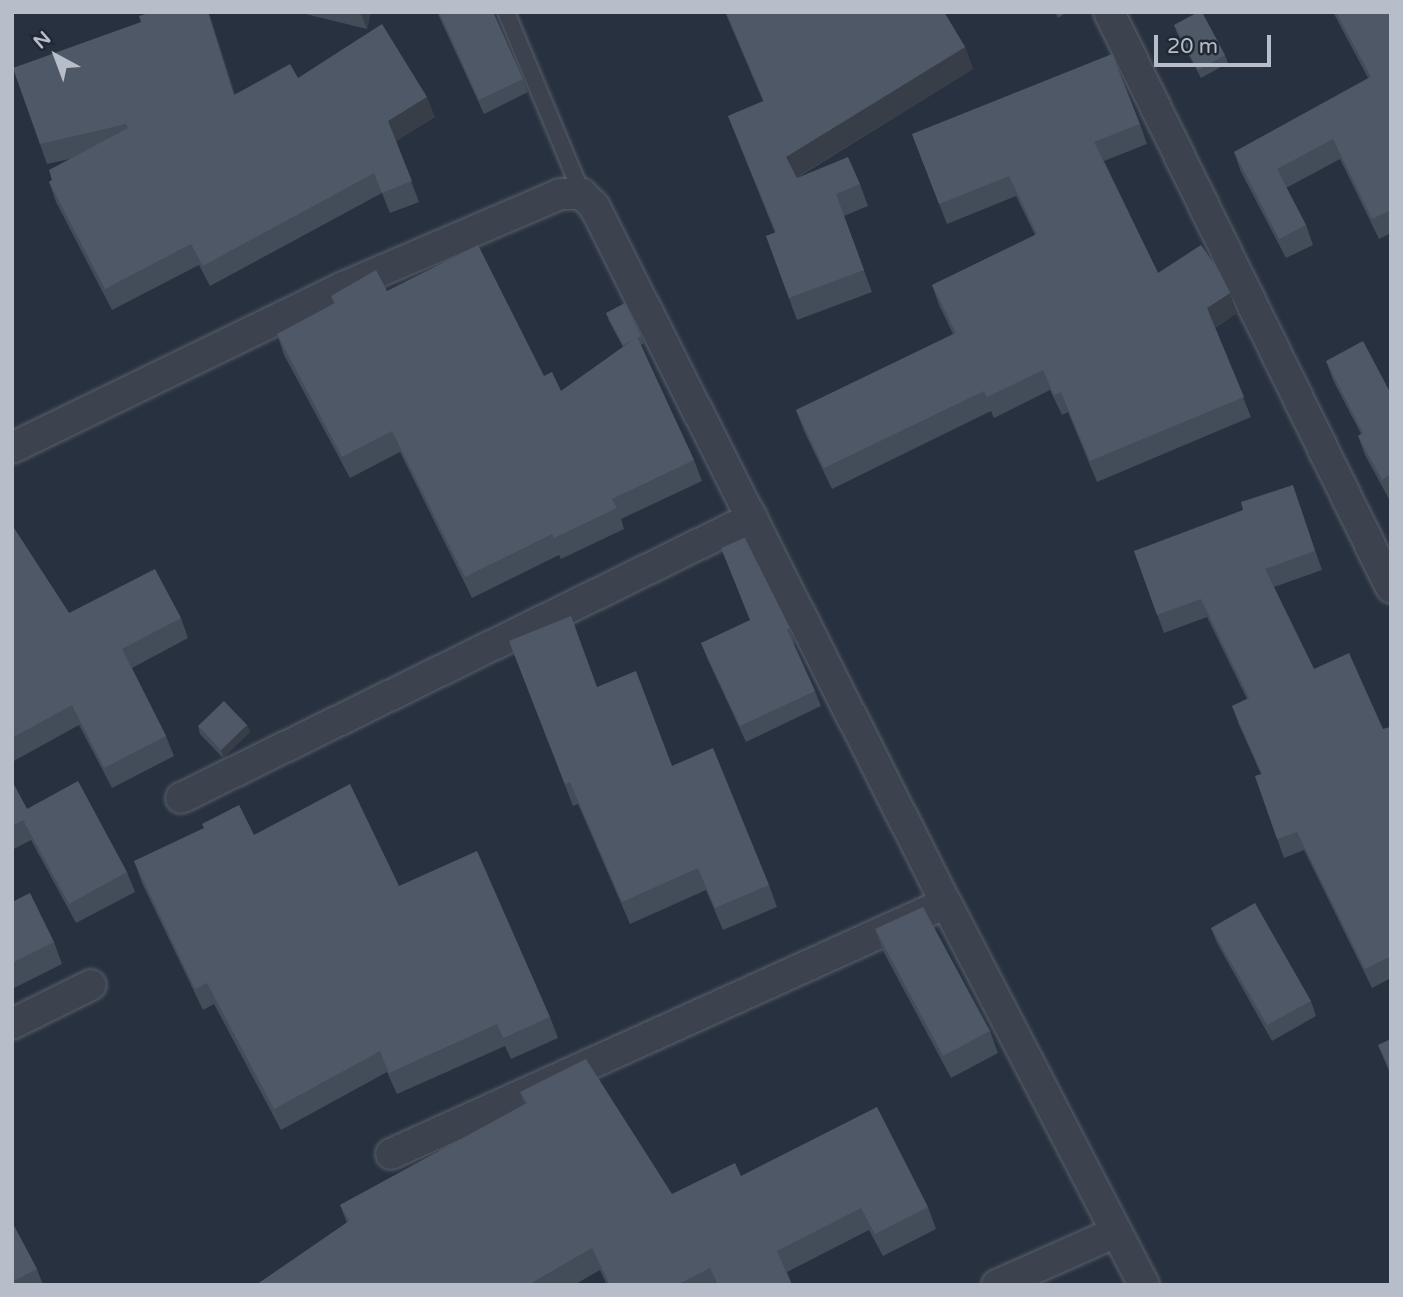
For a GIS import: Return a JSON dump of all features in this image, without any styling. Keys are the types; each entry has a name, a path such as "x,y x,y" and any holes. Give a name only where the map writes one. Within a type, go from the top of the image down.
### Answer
{"street":[{"path":"1109,12 1391,588"},
{"path":"12,449 341,288 560,194 582,194 594,206 946,903 1143,1285"},
{"path":"181,798 752,519"},
{"path":"391,1154 946,903"},
{"path":"12,1024 91,985"},
{"path":"997,1285 1116,1232"}],"lane":[{"path":"506,12 582,194"}],"building":[{"path":"152,12 208,12 234,95 290,64 298,78 382,24 427,97 388,121 412,181 382,193 374,173 203,266 191,244 105,289 49,182 52,180 49,170 128,128 126,124 40,144 13,68 141,22 139,16"},
{"path":"439,12 493,12 523,79 479,100"},
{"path":"726,12 944,12 965,47 786,157 797,178 848,157 860,184 836,194 864,270 789,298 766,236 776,232 728,116 764,101"},
{"path":"1202,12 1225,55 1198,70 1174,25"},
{"path":"1336,12 1391,12 1391,210 1372,219 1333,139 1277,169 1306,225 1279,239 1234,152 1371,77"},
{"path":"1112,54 1140,124 1094,142 1158,273 1201,245 1219,271 1230,293 1207,308 1244,397 1090,461 1061,392 1054,395 1043,370 987,397 984,391 824,468 796,410 956,333 932,285 1037,234 1009,176 939,204 912,134"},
{"path":"478,245 544,376 552,372 561,391 637,337 694,460 612,499 617,508 554,538 552,534 465,577 392,431 342,457 277,334 335,303 331,296 376,270 387,291"},
{"path":"625,303 641,336 623,345 606,313"},
{"path":"1363,341 1391,394 1391,474 1382,480 1358,436 1363,433 1326,361"},
{"path":"1293,485 1315,551 1265,569 1314,669 1349,653 1383,729 1391,727 1391,956 1365,969 1297,832 1277,839 1255,776 1262,774 1232,706 1249,698 1201,599 1157,615 1134,551 1243,510 1241,502"},
{"path":"12,525 69,613 155,569 181,618 122,649 166,736 104,768 72,705 12,738"},
{"path":"744,538 790,628 787,630 815,691 740,726 701,643 750,620 721,548"},
{"path":"571,616 597,687 636,671 672,766 713,748 769,885 715,908 698,868 622,902 570,782 565,784 509,641"},
{"path":"224,701 247,725 221,750 198,726"},
{"path":"12,781 27,809 78,781 127,872 69,904 23,820 12,826"},
{"path":"350,784 399,886 477,851 550,1017 503,1038 497,1024 389,1073 380,1051 274,1109 207,983 195,989 134,861 204,828 202,824 239,805 254,835"},
{"path":"30,893 54,942 12,963 12,902"},
{"path":"1255,903 1311,1001 1267,1025 1211,928"},
{"path":"923,907 990,1031 943,1056 875,929"},
{"path":"1391,1039 1391,1072 1378,1045"},
{"path":"586,1059 672,1194 735,1163 741,1176 877,1107 928,1207 875,1234 861,1208 777,1251 792,1285 718,1285 710,1268 677,1285 610,1285 592,1248 528,1285 256,1285 349,1221 340,1205 527,1103 520,1092"},
{"path":"12,1222 37,1269 12,1282"}]}
